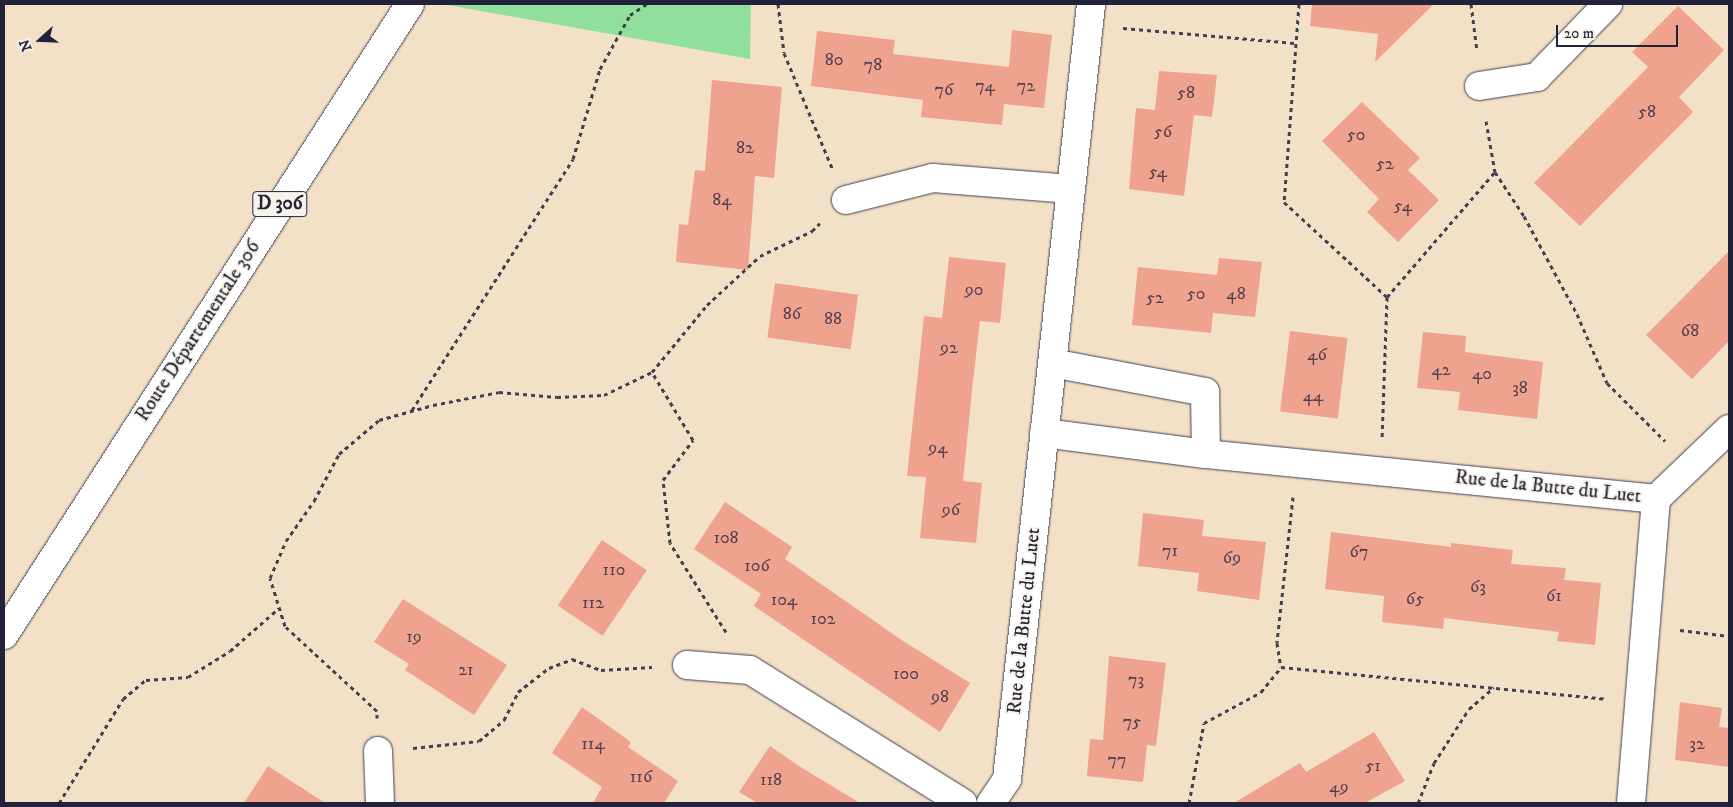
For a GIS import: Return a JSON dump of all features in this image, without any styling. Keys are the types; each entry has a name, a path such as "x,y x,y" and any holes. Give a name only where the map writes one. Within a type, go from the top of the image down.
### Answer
{"street":[{"name":"Route Départementale 306","path":"4,635 410,4"},
{"path":"1479,86 1536,77 1608,4"},
{"name":"Rue de la Butte du Luet","path":"991,803 1007,779 1091,15"},
{"path":"846,200 933,178 1071,189"},
{"path":"1052,362 1205,392 1206,454"},
{"path":"1656,498 1690,470 1729,429"},
{"name":"Rue de la Butte du Luet","path":"1044,434 1206,454 1656,498 1631,803"},
{"path":"687,665 750,670 963,803"},
{"path":"378,751 380,803"}],"path":[{"path":"411,411 573,159 600,69 630,15 647,4"},
{"path":"687,665 601,670 572,659 549,668 518,692 504,720 479,741 378,751 377,711 285,626 270,578 286,541 314,501 339,454 379,420 499,392 557,396 604,395 652,372 707,305 760,256 812,231 846,200 784,53 778,4"},
{"path":"1299,4 1284,202 1387,298"},
{"path":"1471,4 1476,22 1479,86 1495,172 1524,216 1564,290 1607,383 1690,470"},
{"path":"1091,15 1296,43"},
{"path":"1380,470 1387,298 1495,172"},
{"path":"652,372 693,440 663,480 670,543 750,670"},
{"path":"1189,803 1204,723 1261,692 1281,667 1277,643 1296,462"},
{"path":"59,803 123,699 146,680 188,677 230,651 279,608"},
{"path":"1647,626 1729,636"},
{"path":"1281,667 1638,703"},
{"path":"1418,803 1434,763 1464,717 1494,687"}],"green space":[{"path":"442,4 751,4 750,59"}],"building":[{"path":"1312,4 1434,4 1375,62 1378,34 1310,26"},
{"path":"1678,6 1724,50 1679,97 1693,112 1580,226 1534,183 1648,67 1632,52"},
{"path":"1012,30 1052,35 1044,108 1004,104 1002,125 921,117 923,100 811,86 817,31 895,40 893,54 1009,67"},
{"path":"1159,71 1217,75 1212,117 1194,115 1184,196 1129,189 1136,108 1155,110"},
{"path":"712,80 782,87 774,178 755,176 748,270 676,262 679,224 688,225 695,170 705,171"},
{"path":"1362,102 1420,158 1408,170 1439,200 1398,242 1367,212 1379,199 1322,141"},
{"path":"1729,251 1729,341 1692,379 1646,335"},
{"path":"949,257 1006,263 1000,323 980,321 973,381 963,481 982,483 976,543 920,538 926,477 907,476 924,316 942,318"},
{"path":"1219,258 1262,262 1255,317 1213,313 1211,333 1132,325 1138,267 1217,275"},
{"path":"775,283 858,295 851,349 767,337"},
{"path":"1290,331 1348,338 1338,418 1280,411"},
{"path":"1423,332 1466,336 1465,352 1543,362 1537,419 1458,410 1460,392 1417,388"},
{"path":"725,502 792,547 785,559 903,641 970,683 940,732 754,606 761,594 694,549"},
{"path":"1143,513 1204,520 1202,536 1266,542 1259,600 1197,591 1199,573 1138,566"},
{"path":"1331,532 1451,547 1451,543 1513,550 1511,564 1566,568 1564,580 1601,583 1595,645 1557,641 1559,632 1444,618 1443,629 1382,622 1384,596 1325,589"},
{"path":"602,540 647,570 603,636 558,605"},
{"path":"403,599 507,665 474,715 405,670 409,664 374,642"},
{"path":"1109,656 1166,663 1156,746 1147,745 1143,782 1087,776 1090,739 1103,740"},
{"path":"1680,702 1722,708 1719,727 1729,728 1729,767 1675,760"},
{"path":"582,707 631,742 628,747 678,781 664,803 593,803 602,787 552,753"},
{"path":"1374,732 1405,781 1365,803 1234,803 1300,763 1306,772"},
{"path":"770,746 860,803 757,803 739,792"},
{"path":"268,766 325,803 244,803"}]}
